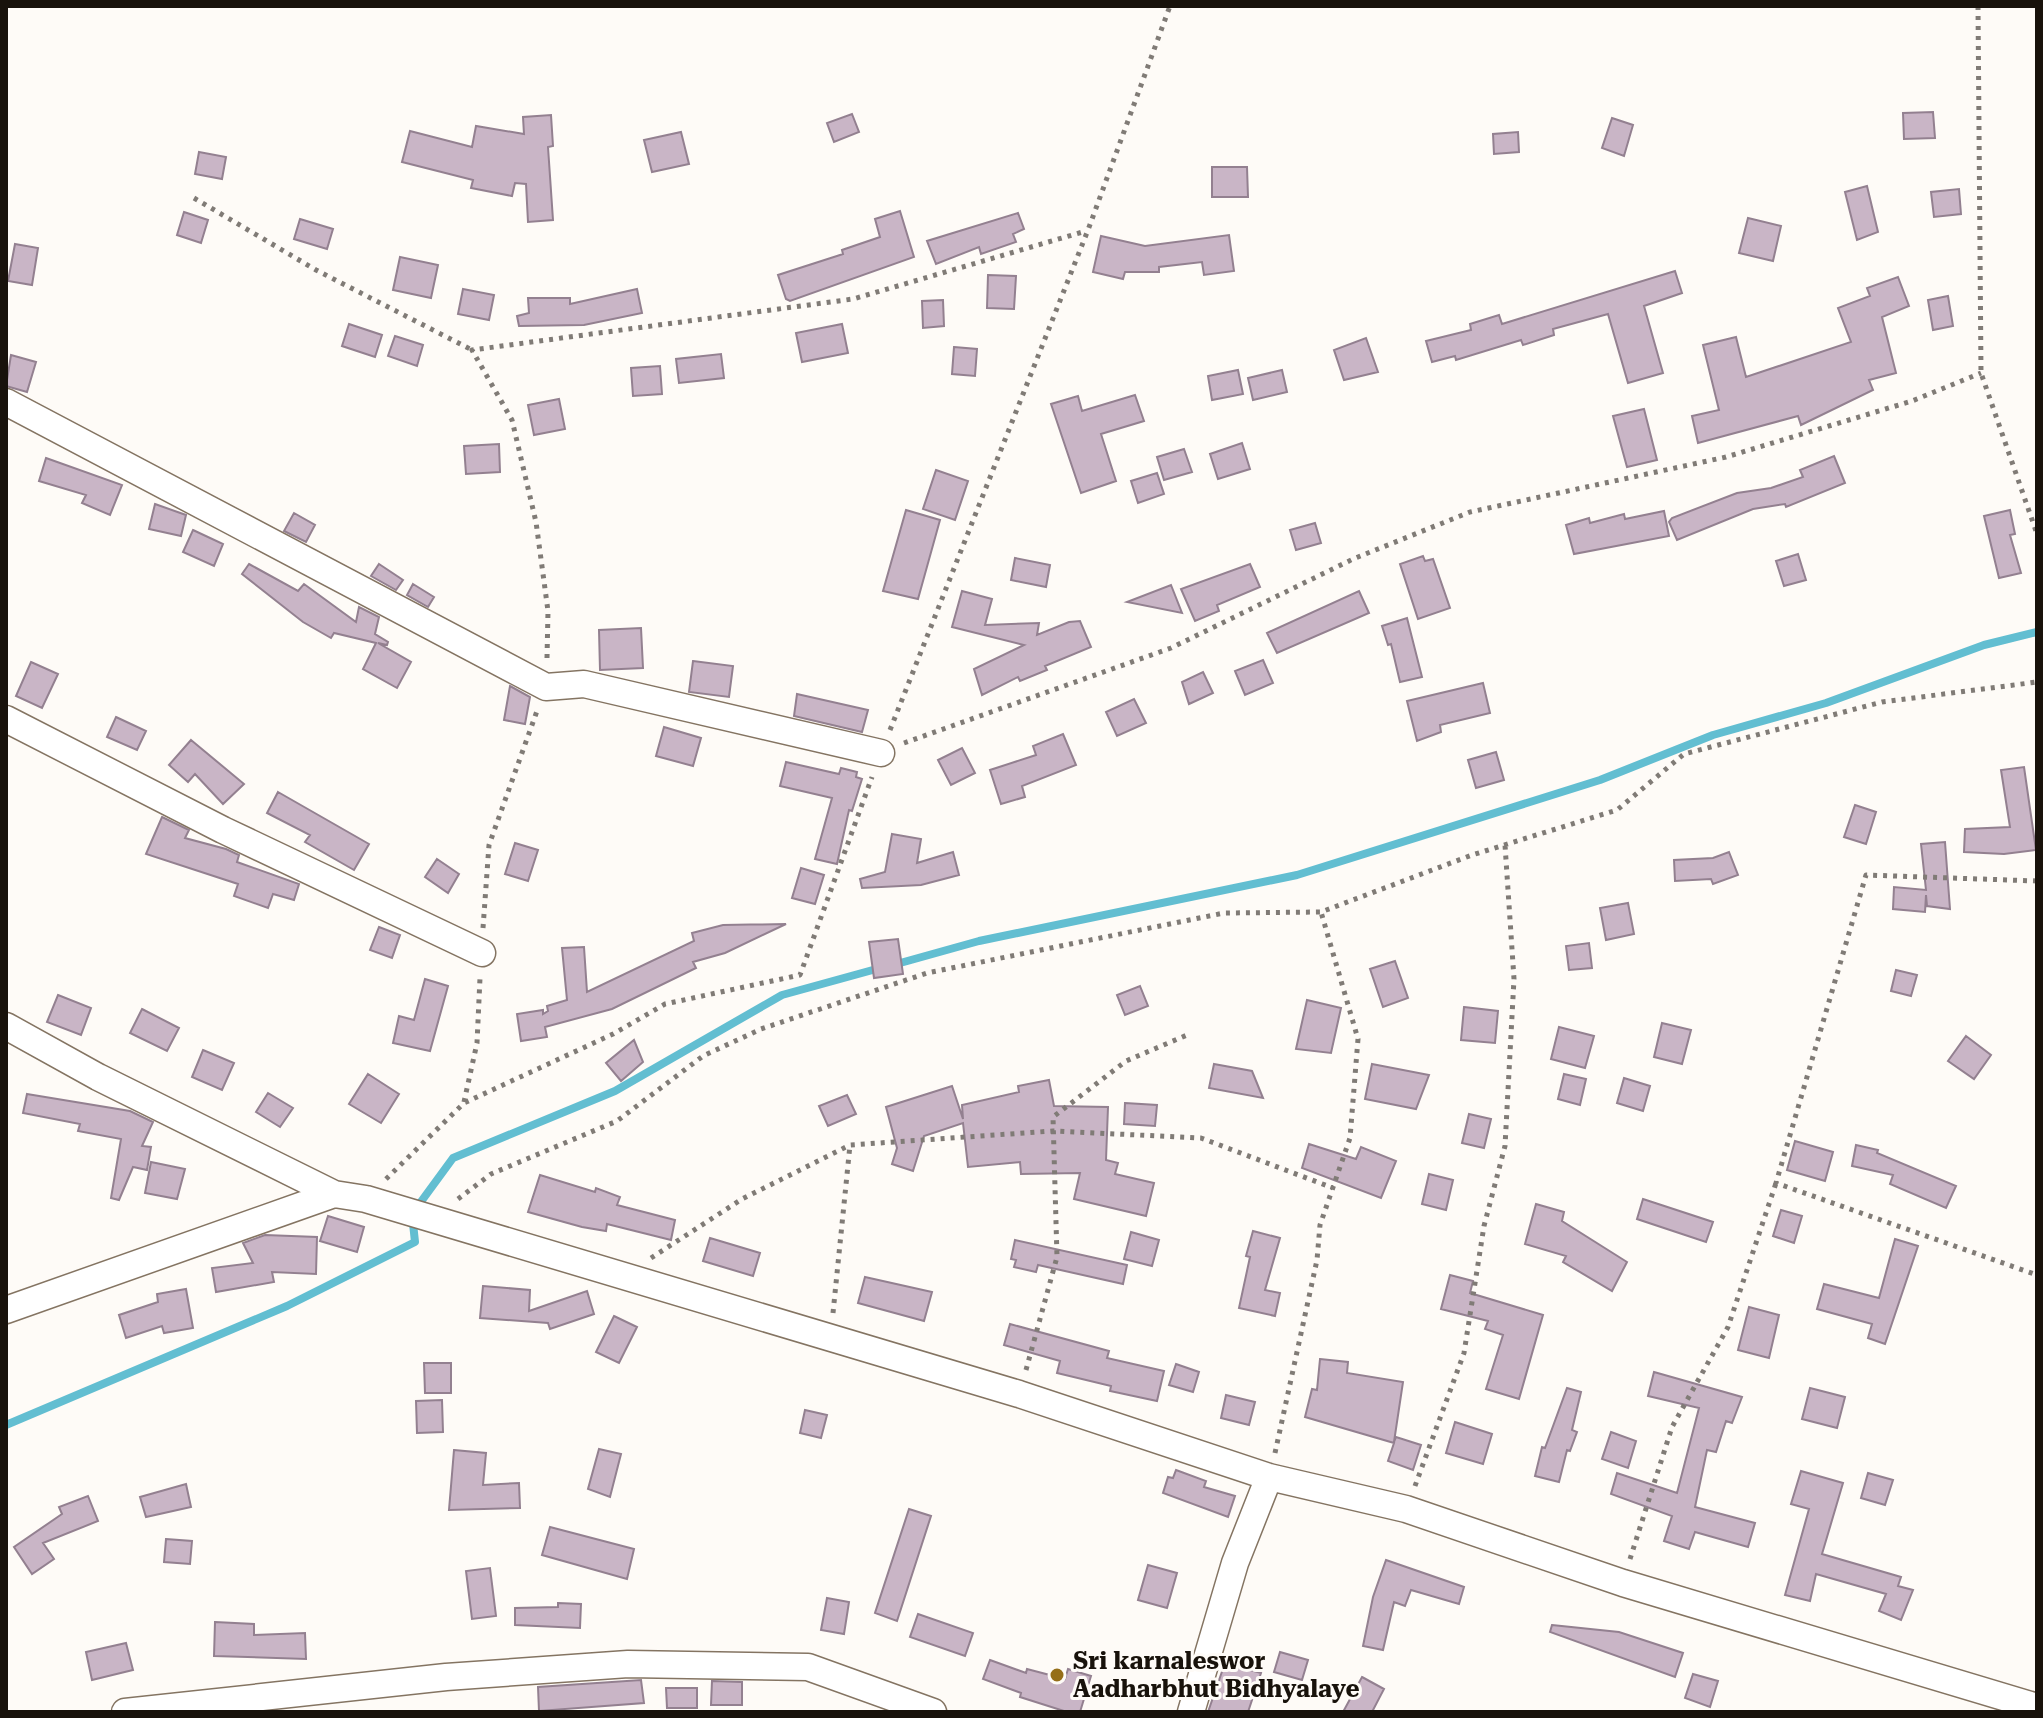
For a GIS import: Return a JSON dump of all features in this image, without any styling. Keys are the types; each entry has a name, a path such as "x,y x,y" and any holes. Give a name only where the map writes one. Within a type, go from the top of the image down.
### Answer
{"street":[{"path":"6,402 546,687 584,684 881,753"},
{"path":"6,719 223,830 482,953"},
{"path":"6,1026 98,1077 334,1194 366,1199 831,1337 1019,1394 1269,1477 1406,1509 1623,1583 2037,1707"},
{"path":"6,1310 334,1194"},
{"path":"1191,1712 1235,1563 1269,1477"},
{"path":"125,1712 446,1677 628,1664 808,1667 933,1712"}],"path":[{"path":"366,1199 464,1103 613,1034 665,1004 800,975 881,753 1088,230 1170,6"},
{"path":"1978,6 1981,373 2037,534"},
{"path":"194,198 316,270 472,350 512,420 536,522 548,611 546,687 489,845 477,1043 464,1103"},
{"path":"472,350 853,299 1088,230"},
{"path":"881,753 960,721 1049,694 1171,648 1353,559 1470,512 1726,457 1912,401 1981,373"},
{"path":"431,1219 491,1174 617,1121 703,1056 761,1029 927,973 1224,913 1321,912 1505,845 1617,810 1684,754 1882,702 2037,682"},
{"path":"1406,1509 1464,1353 1484,1226 1505,1146 1514,979 1505,845"},
{"path":"1623,1583 1672,1427 1728,1327 1776,1183 1866,875 2037,881"},
{"path":"1269,1477 1317,1260 1320,1225 1350,1138 1358,1039 1321,912"},
{"path":"1019,1394 1057,1257 1053,1117 1126,1061 1187,1035"},
{"path":"624,1276 742,1199 850,1145 1053,1131 1201,1138 1333,1188"},
{"path":"831,1337 850,1145"},
{"path":"1776,1183 2037,1275"}],"building":[{"path":"1933,112 1935,138 1904,139 1903,113"},
{"path":"852,114 859,132 834,142 827,123"},
{"path":"551,115 553,146 548,147 553,220 528,222 526,184 515,183 512,196 471,188 473,180 402,162 410,131 472,147 476,126 524,134 523,117"},
{"path":"1612,118 1633,125 1624,156 1602,148"},
{"path":"681,132 689,164 652,172 644,140"},
{"path":"1518,132 1519,152 1494,154 1493,134"},
{"path":"199,152 226,157 222,179 195,174"},
{"path":"1212,167 1247,167 1248,197 1212,197"},
{"path":"1867,186 1878,232 1857,240 1845,192"},
{"path":"1959,189 1961,214 1934,217 1931,192"},
{"path":"900,211 914,257 790,301 786,299 778,275 843,254 842,250 880,237 875,219"},
{"path":"184,212 208,220 201,243 177,235"},
{"path":"1018,213 1024,229 1013,234 1016,242 981,254 979,247 936,264 927,241"},
{"path":"1748,218 1781,226 1773,261 1739,253"},
{"path":"300,219 333,229 327,249 294,239"},
{"path":"1229,235 1234,271 1204,275 1202,262 1159,267 1159,272 1125,272 1123,279 1093,272 1101,236 1145,246"},
{"path":"15,244 38,248 32,285 8,281"},
{"path":"400,257 438,265 431,298 393,290"},
{"path":"1675,271 1682,293 1644,306 1663,373 1628,383 1608,314 1553,329 1554,335 1523,345 1521,340 1456,360 1455,356 1432,362 1426,341 1471,330 1470,324 1499,315 1502,324"},
{"path":"988,275 1016,276 1014,309 987,308"},
{"path":"1898,277 1909,306 1882,317 1896,373 1869,380 1873,390 1801,425 1798,416 1698,443 1692,416 1719,410 1703,345 1736,337 1746,377 1851,342 1838,308 1870,296 1867,288"},
{"path":"463,289 494,295 489,320 458,314"},
{"path":"637,289 642,313 584,325 519,326 517,316 529,313 528,298 570,298 570,304"},
{"path":"1948,296 1953,326 1933,330 1928,300"},
{"path":"943,300 944,326 923,328 922,301"},
{"path":"349,324 382,335 375,357 342,346"},
{"path":"842,324 848,353 802,362 796,333"},
{"path":"395,336 423,345 417,366 388,356"},
{"path":"1366,338 1378,372 1344,380 1334,350"},
{"path":"954,347 977,349 975,376 952,374"},
{"path":"721,354 724,378 679,383 676,359"},
{"path":"11,355 36,362 27,392 6,386"},
{"path":"660,366 662,394 633,396 631,368"},
{"path":"1238,370 1243,394 1212,400 1208,376"},
{"path":"1282,370 1287,392 1253,400 1248,378"},
{"path":"1135,395 1144,421 1101,434 1116,481 1081,493 1051,404 1078,396 1082,411"},
{"path":"559,399 565,429 534,435 528,405"},
{"path":"1644,409 1657,460 1627,467 1613,416"},
{"path":"1242,443 1250,469 1218,479 1210,454"},
{"path":"499,444 500,472 466,474 464,446"},
{"path":"1184,449 1192,472 1164,480 1157,457"},
{"path":"1834,456 1845,483 1786,507 1785,504 1753,509 1677,540 1669,522 1672,518 1737,493 1771,488 1803,477 1800,470"},
{"path":"46,458 122,485 110,515 82,503 86,495 39,481"},
{"path":"936,470 968,481 955,520 923,509"},
{"path":"1157,473 1164,494 1138,503 1131,481"},
{"path":"155,504 186,515 181,536 149,529"},
{"path":"906,510 940,520 918,599 883,591"},
{"path":"2010,510 2015,534 2010,535 2021,573 1999,578 1984,516"},
{"path":"1664,511 1669,536 1574,554 1566,525 1589,518 1590,523 1624,514 1625,519"},
{"path":"294,513 315,525 306,542 284,531"},
{"path":"1315,523 1321,543 1296,550 1290,530"},
{"path":"193,530 223,544 214,566 183,552"},
{"path":"1798,554 1806,580 1784,586 1776,561"},
{"path":"1423,556 1425,561 1433,559 1450,608 1418,619 1400,564"},
{"path":"1015,558 1050,565 1046,587 1011,580"},
{"path":"249,564 298,591 304,584 356,622 359,607 379,617 375,634 388,642 387,645 378,643 411,662 397,688 363,669 376,643 334,633 331,638 303,622 242,574"},
{"path":"379,564 403,580 396,590 371,576"},
{"path":"1250,564 1260,587 1217,605 1219,611 1195,621 1181,589"},
{"path":"413,584 434,597 428,607 407,595"},
{"path":"1171,585 1182,613 1127,602"},
{"path":"962,591 992,599 985,625 1039,623 1037,635 1069,622 1080,621 1091,647 1045,666 1047,670 1020,681 1018,677 982,695 974,669 1024,645 952,627"},
{"path":"1359,591 1369,613 1277,653 1267,633"},
{"path":"1407,618 1422,677 1400,682 1391,644 1388,645 1382,626"},
{"path":"641,628 643,668 600,670 599,630"},
{"path":"1263,660 1273,683 1245,695 1235,671"},
{"path":"693,661 733,666 729,697 689,692"},
{"path":"31,662 58,674 42,708 16,696"},
{"path":"1203,672 1213,693 1189,704 1182,682"},
{"path":"1483,683 1490,713 1440,725 1441,732 1417,741 1407,701"},
{"path":"510,686 530,697 525,724 504,720"},
{"path":"797,694 868,710 862,732 794,716"},
{"path":"1134,699 1146,723 1117,736 1106,712"},
{"path":"116,717 146,731 137,750 107,737"},
{"path":"664,727 701,738 693,766 656,756"},
{"path":"1063,734 1076,765 1022,786 1025,797 1001,804 990,770 1036,755 1033,746"},
{"path":"191,740 244,784 223,804 195,774 188,782 169,765"},
{"path":"962,748 975,773 951,785 938,760"},
{"path":"1496,752 1504,780 1476,788 1468,760"},
{"path":"786,762 839,774 841,768 857,772 856,777 862,779 852,811 849,810 837,864 815,859 832,798 780,786"},
{"path":"2024,767 2036,850 2004,854 1964,852 1965,829 2010,827 2001,770"},
{"path":"278,792 369,844 354,870 305,842 310,835 267,813"},
{"path":"1855,805 1876,812 1866,844 1844,837"},
{"path":"162,817 189,830 185,838 226,849 239,855 237,862 299,884 294,900 273,894 268,908 234,896 238,884 146,854"},
{"path":"892,834 921,839 917,863 953,852 959,875 921,885 862,888 860,879 885,872"},
{"path":"1945,842 1950,909 1927,906 1926,895 1925,912 1893,909 1894,887 1926,890 1921,844"},
{"path":"515,843 538,850 528,881 505,874"},
{"path":"1729,852 1738,875 1713,884 1711,879 1675,881 1674,860 1713,858"},
{"path":"437,859 459,874 448,893 425,877"},
{"path":"801,868 824,875 815,904 792,898"},
{"path":"1628,903 1634,934 1606,940 1600,908"},
{"path":"786,924 725,953 693,962 696,968 612,1009 545,1027 547,1037 521,1041 517,1014 543,1010 543,1014 548,1011 547,1006 567,1000 562,948 584,947 587,992 694,941 692,933 723,925"},
{"path":"379,927 400,935 392,958 370,950"},
{"path":"898,939 903,974 874,978 869,942"},
{"path":"1589,943 1592,968 1569,970 1566,946"},
{"path":"1395,961 1408,998 1383,1007 1370,969"},
{"path":"1896,970 1917,975 1911,996 1891,991"},
{"path":"425,979 448,986 430,1051 393,1043 399,1016 414,1020"},
{"path":"1140,986 1148,1006 1125,1015 1117,995"},
{"path":"58,995 91,1008 81,1035 47,1022"},
{"path":"1307,1000 1341,1008 1331,1053 1296,1049"},
{"path":"1464,1007 1498,1011 1495,1043 1461,1040"},
{"path":"142,1009 179,1028 167,1051 130,1033"},
{"path":"1662,1023 1691,1030 1682,1064 1654,1057"},
{"path":"1559,1027 1594,1036 1585,1068 1551,1059"},
{"path":"1966,1036 1991,1055 1974,1079 1948,1061"},
{"path":"634,1040 643,1062 621,1081 606,1063"},
{"path":"203,1050 234,1063 222,1090 192,1077"},
{"path":"1214,1064 1252,1071 1263,1098 1209,1088"},
{"path":"1372,1064 1429,1075 1416,1109 1365,1099"},
{"path":"368,1074 399,1094 381,1123 349,1104"},
{"path":"1564,1074 1586,1079 1580,1105 1558,1099"},
{"path":"1624,1078 1650,1086 1643,1111 1617,1103"},
{"path":"1049,1080 1054,1106 1108,1107 1106,1160 1118,1163 1115,1174 1154,1183 1146,1216 1074,1199 1080,1173 1021,1174 1020,1162 968,1167 963,1123 924,1136 913,1171 892,1164 897,1148 886,1107 952,1086 963,1119 962,1105 1019,1092 1018,1086"},
{"path":"268,1093 293,1108 280,1127 256,1112"},
{"path":"27,1094 130,1111 153,1122 142,1146 151,1147 147,1170 133,1167 119,1200 111,1198 121,1139 78,1131 80,1124 23,1113"},
{"path":"847,1095 856,1114 828,1126 819,1106"},
{"path":"1125,1103 1157,1105 1155,1126 1124,1124"},
{"path":"1469,1114 1491,1119 1484,1148 1462,1143"},
{"path":"1795,1141 1833,1152 1825,1181 1787,1170"},
{"path":"1309,1144 1356,1159 1361,1147 1396,1161 1381,1198 1302,1168"},
{"path":"1856,1145 1878,1150 1877,1153 1956,1186 1946,1208 1890,1184 1893,1175 1852,1166"},
{"path":"151,1162 185,1169 177,1199 145,1193"},
{"path":"1429,1174 1453,1180 1446,1210 1422,1204"},
{"path":"540,1175 595,1192 596,1188 620,1197 617,1205 675,1220 671,1240 607,1224 606,1231 582,1227 528,1212"},
{"path":"1643,1199 1713,1222 1706,1242 1637,1219"},
{"path":"1536,1204 1564,1212 1562,1221 1627,1262 1612,1291 1563,1262 1566,1256 1525,1244"},
{"path":"1781,1210 1802,1216 1794,1243 1773,1236"},
{"path":"328,1216 364,1227 357,1252 320,1241"},
{"path":"1253,1231 1280,1238 1265,1290 1280,1293 1275,1316 1239,1308 1250,1257 1246,1256"},
{"path":"1131,1232 1159,1240 1152,1266 1124,1259"},
{"path":"265,1235 317,1237 316,1274 272,1272 274,1282 216,1292 212,1268 253,1263 243,1243"},
{"path":"710,1238 760,1253 753,1276 703,1261"},
{"path":"1895,1239 1918,1246 1885,1344 1868,1338 1872,1324 1817,1309 1824,1284 1879,1298"},
{"path":"1015,1240 1127,1265 1123,1284 1038,1265 1036,1272 1014,1267 1016,1260 1011,1259"},
{"path":"1450,1275 1473,1281 1470,1293 1543,1315 1519,1399 1486,1389 1503,1335 1485,1329 1488,1321 1441,1309"},
{"path":"865,1277 932,1292 924,1321 858,1303"},
{"path":"483,1286 530,1290 529,1311 587,1291 594,1314 550,1329 548,1323 480,1318"},
{"path":"186,1289 193,1328 164,1333 162,1326 126,1338 119,1315 158,1302 157,1294"},
{"path":"1749,1307 1779,1315 1769,1358 1738,1350"},
{"path":"614,1316 637,1327 619,1363 596,1352"},
{"path":"1010,1324 1109,1351 1107,1358 1164,1371 1157,1401 1110,1391 1111,1386 1057,1373 1060,1361 1004,1345"},
{"path":"1320,1359 1348,1362 1347,1373 1403,1382 1394,1442 1396,1437 1421,1445 1413,1470 1388,1461 1394,1443 1305,1417 1312,1389 1317,1390"},
{"path":"424,1363 451,1363 451,1393 425,1393"},
{"path":"1176,1364 1199,1372 1193,1392 1169,1385"},
{"path":"1654,1372 1742,1397 1732,1423 1726,1421 1716,1452 1707,1450 1695,1507 1755,1523 1748,1547 1695,1532 1689,1549 1664,1541 1672,1516 1611,1494 1617,1473 1677,1493 1699,1408 1648,1396"},
{"path":"1567,1388 1581,1392 1572,1430 1577,1432 1570,1451 1567,1450 1559,1482 1535,1476 1542,1447 1545,1448"},
{"path":"1810,1388 1845,1397 1837,1428 1802,1419"},
{"path":"1226,1395 1255,1402 1249,1425 1221,1418"},
{"path":"442,1400 443,1432 417,1433 416,1401"},
{"path":"805,1410 827,1415 821,1438 800,1433"},
{"path":"1455,1422 1492,1434 1483,1464 1446,1453"},
{"path":"1611,1432 1636,1441 1628,1468 1602,1459"},
{"path":"599,1449 621,1454 610,1497 588,1489"},
{"path":"454,1450 486,1453 483,1485 519,1483 520,1508 449,1510"},
{"path":"1176,1470 1206,1481 1204,1487 1235,1496 1228,1517 1163,1493 1168,1477 1173,1478"},
{"path":"1801,1471 1843,1483 1822,1554 1901,1577 1898,1586 1913,1590 1901,1620 1879,1611 1886,1594 1816,1574 1810,1601 1785,1595 1809,1509 1791,1504"},
{"path":"1868,1473 1893,1480 1885,1505 1861,1498"},
{"path":"186,1484 191,1507 146,1517 140,1497"},
{"path":"88,1496 98,1521 43,1543 54,1559 32,1574 14,1547 62,1514 59,1507"},
{"path":"909,1509 931,1516 897,1621 875,1613"},
{"path":"550,1527 634,1549 627,1579 542,1555"},
{"path":"166,1539 192,1541 190,1564 164,1562"},
{"path":"1386,1560 1464,1587 1459,1604 1411,1590 1405,1606 1394,1602 1383,1650 1363,1646 1373,1597"},
{"path":"1148,1565 1177,1573 1167,1608 1138,1600"},
{"path":"490,1568 496,1616 472,1619 466,1571"},
{"path":"827,1598 849,1602 844,1634 821,1630"},
{"path":"558,1603 581,1604 580,1628 515,1625 515,1608 558,1607"},
{"path":"918,1614 973,1633 965,1656 910,1637"},
{"path":"215,1622 254,1624 254,1635 305,1633 306,1659 214,1656"},
{"path":"1552,1625 1619,1632 1683,1653 1675,1677 1550,1632"},
{"path":"126,1643 133,1670 92,1680 86,1652"},
{"path":"1280,1652 1308,1660 1302,1680 1274,1672"},
{"path":"990,1660 1026,1673 1027,1669 1065,1679 1068,1669 1091,1676 1080,1712 1067,1712 1020,1697 1021,1693 983,1679"},
{"path":"1225,1663 1261,1673 1248,1712 1208,1712"},
{"path":"1693,1674 1718,1681 1710,1707 1685,1698"},
{"path":"1362,1677 1384,1689 1372,1712 1343,1712"},
{"path":"641,1680 644,1703 539,1711 538,1687"},
{"path":"712,1681 742,1682 742,1705 711,1705"},
{"path":"666,1688 697,1688 697,1708 667,1708"}],"waterway":[{"path":"893,965 979,941 1297,875 1600,780 1713,735 1826,703 1984,645 2037,632"},
{"path":"6,1425 287,1306 415,1242 412,1214 453,1158 615,1091 782,995 880,968"}],"place":[{"name":"Sri karnaleswor Aadharbhut Bidhyalaye","path":"1057,1675"}]}
